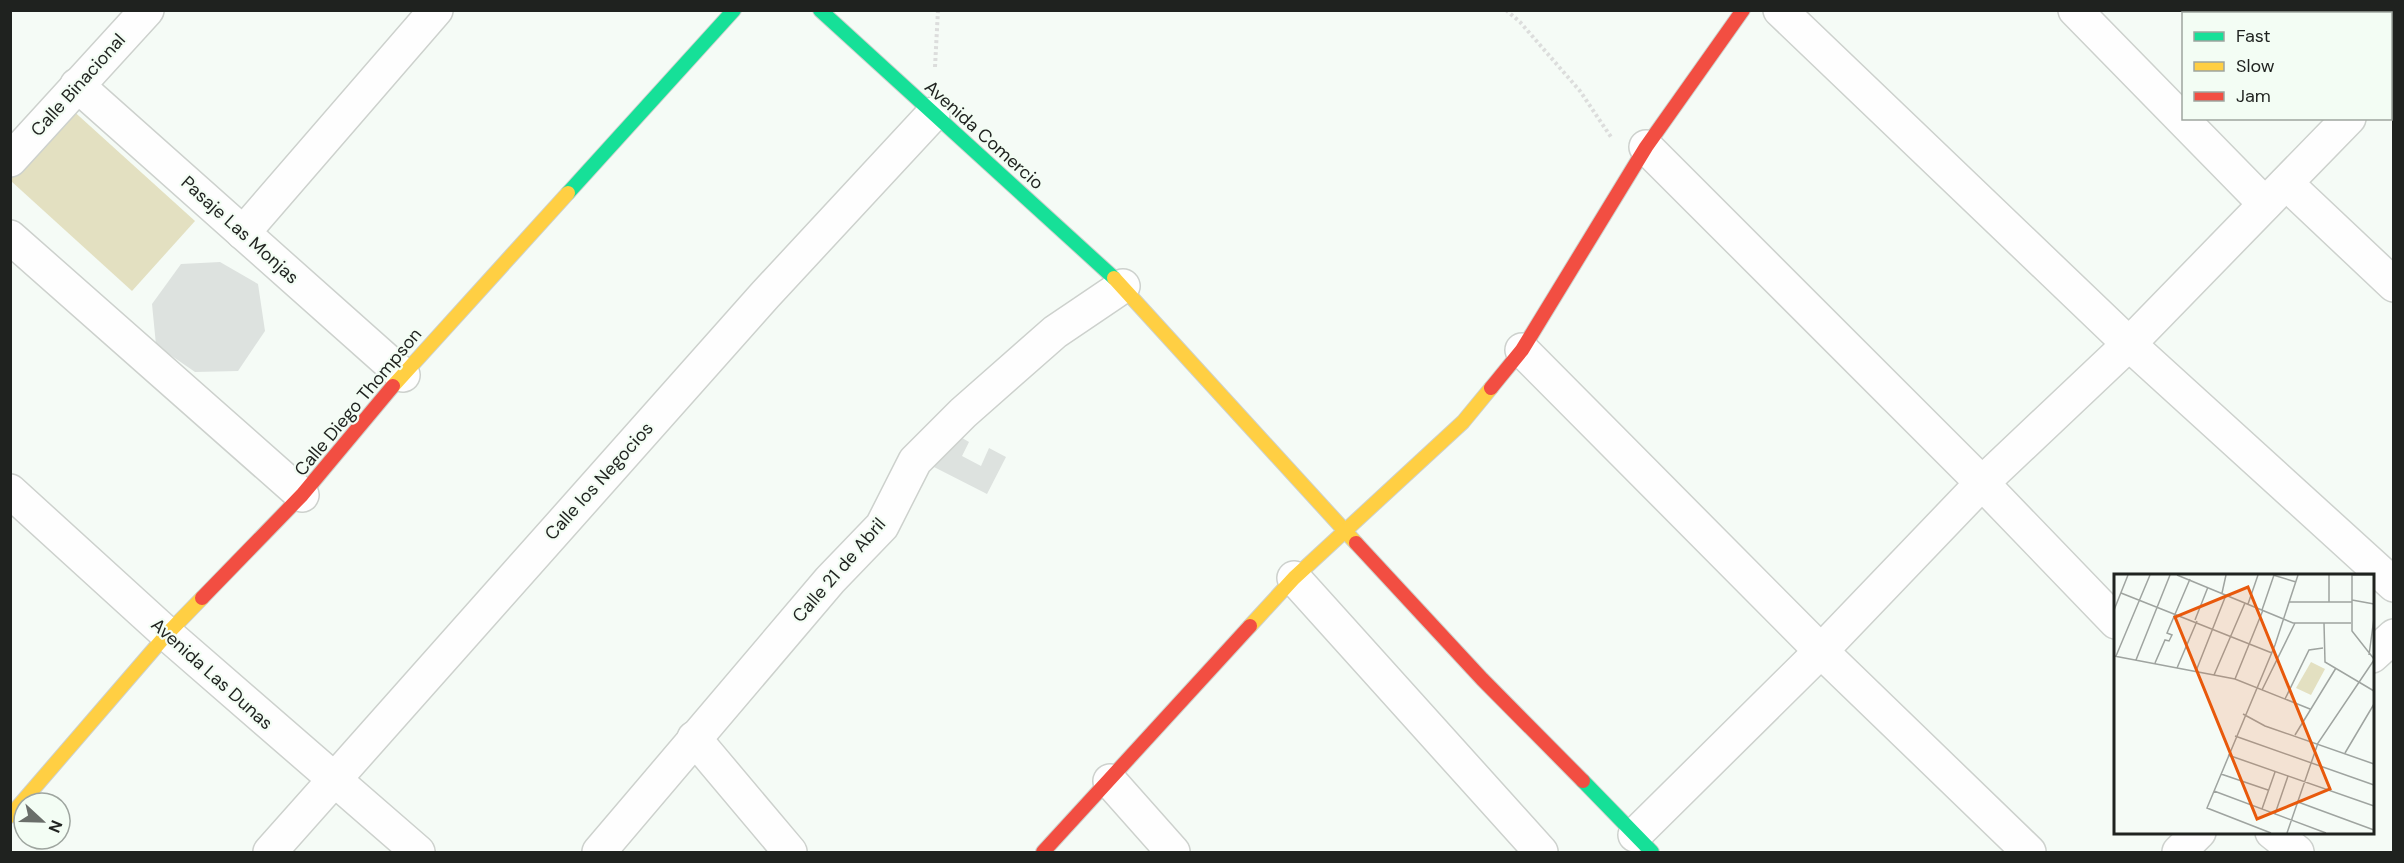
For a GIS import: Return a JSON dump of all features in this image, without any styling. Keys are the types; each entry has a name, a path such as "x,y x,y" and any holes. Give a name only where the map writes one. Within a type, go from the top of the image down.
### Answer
{"street":[{"name":"Calle Binacional","path":"10,160 147,10"},
{"path":"243,233 436,10"},
{"name":"Calle Diego Thompson","path":"10,816 166,634 302,495 403,375 734,10"},
{"name":"Avenida Comercio","path":"820,10 1123,286 1482,679 1644,844"},
{"path":"1043,852 1294,578 1463,422 1522,350 1641,156 1743,10"},
{"path":"1780,10 2129,344 2394,585"},
{"path":"2075,10 2182,108"},
{"name":"Pasaje Las Monjas","path":"77,85 403,375"},
{"name":"Calle los Negocios","path":"270,852 765,296 933,114"},
{"path":"2195,120 2276,194 2394,285"},
{"path":"1644,844 1821,651 1982,483 2129,344 2347,120"},
{"path":"1641,156 1982,483 2114,620"},
{"path":"10,237 302,495"},
{"name":"Calle 21 de Abril","path":"599,852 830,580 882,525 915,461 963,413 1055,332 1123,286"},
{"path":"1522,350 1821,651 2029,852"},
{"name":"Avenida Las Dunas","path":"10,491 166,634 418,852"},
{"path":"1294,578 1541,852"},
{"path":"2374,655 2394,636"},
{"path":"694,738 790,852"},
{"path":"1110,781 1173,852"},
{"path":"2179,852 2197,833"},
{"path":"2274,833 2297,852"}],"path":[{"path":"1506,10 1521,22 1580,91 1605,131 1641,156"}],"shaded area":[{"path":"69,107 195,221 132,291 11,181 11,173"}],"building":[{"path":"220,262 258,284 265,331 238,371 195,372 156,345 152,304 181,264"},
{"path":"952,432 969,442 962,456 981,466 989,448 1006,457 987,494 934,467"}],"traffic: fast":[{"path":"568,193 734,10"},
{"path":"820,10 1114,278"},
{"path":"1583,781 1652,852"}],"traffic: slow":[{"path":"393,386 568,193"},
{"path":"1114,278 1356,543"},
{"path":"1250,626 1294,578 1463,422 1491,388"},
{"path":"10,816 167,634 202,598"}],"traffic: jam":[{"path":"1491,388 1522,350 1646,147 1743,10"},
{"path":"202,598 302,495 393,386"},
{"path":"1356,543 1482,679 1583,781"},
{"path":"1043,852 1250,626"}]}
